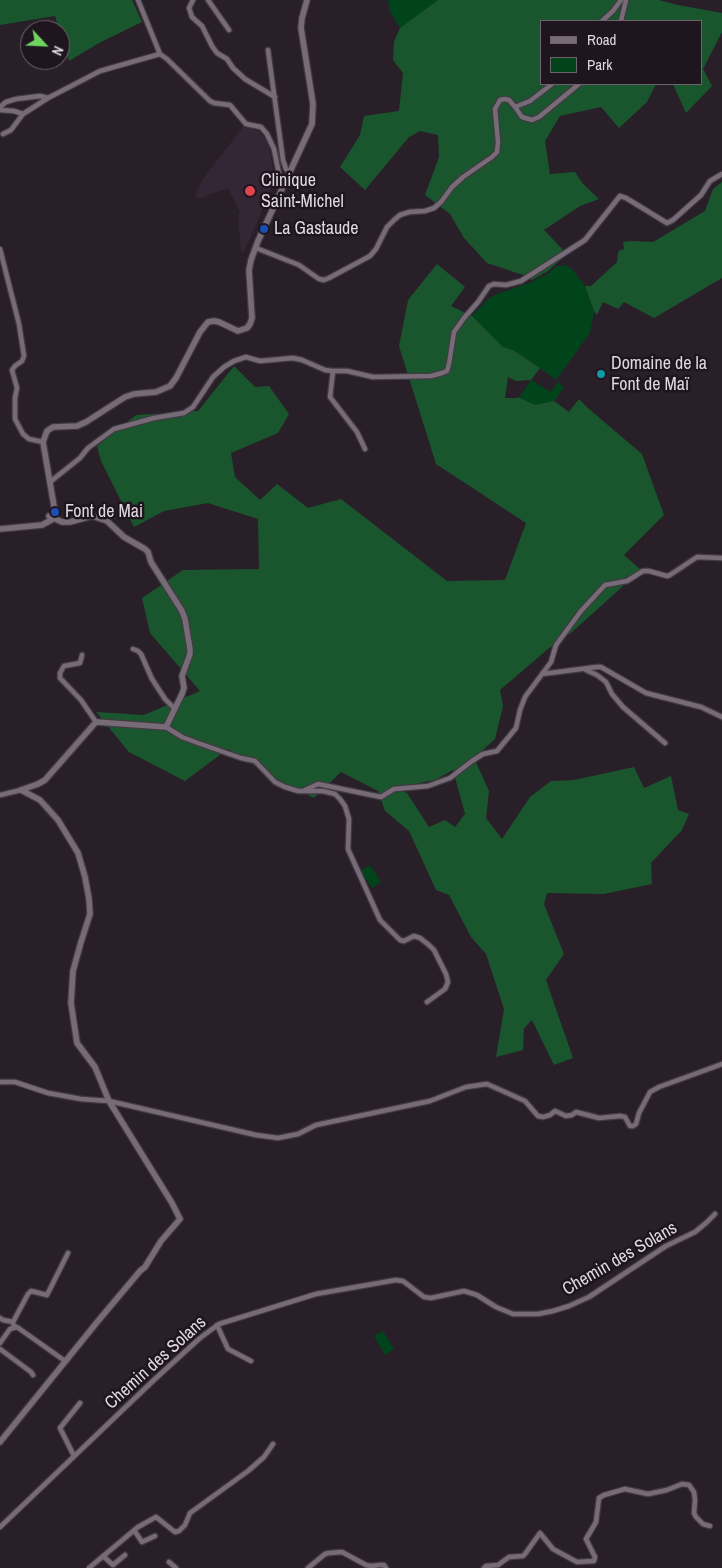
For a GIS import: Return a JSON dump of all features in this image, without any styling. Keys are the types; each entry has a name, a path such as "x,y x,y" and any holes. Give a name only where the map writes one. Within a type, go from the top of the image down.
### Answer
{"street":[{"path":"138,0 160,54 210,101 230,104 246,124 261,127 268,134 274,149 279,174 284,182"},
{"path":"193,0 189,8 192,16 202,26 217,53 227,60 245,79 275,97"},
{"path":"208,0 229,30"},
{"path":"51,517 52,499 43,442 47,431 52,427 77,426 125,397 134,394 156,392 170,386 200,332 208,322 219,322 238,331 248,328 252,318 249,270 256,248 284,182 312,124 313,104 301,28 307,0"},
{"path":"603,20 621,0"},
{"path":"621,20 626,0"},
{"path":"268,50 283,160 286,169 290,172"},
{"path":"3,134 11,130 22,114 100,71 160,54"},
{"path":"515,107 530,101 551,85"},
{"path":"256,248 299,265 319,280 330,278 370,256 376,249 387,227 400,215 434,208 463,177 492,157 498,149 496,109 500,100 509,100 522,117 532,120 539,117 578,85"},
{"path":"0,108 6,102 21,98 40,96 48,98"},
{"path":"0,108 22,114"},
{"path":"283,160 293,165"},
{"path":"50,482 80,458 88,448 114,429 146,420 184,413 193,407 213,378 224,367 246,357 260,361 293,358 325,370 347,371 373,377 431,376 442,373 446,371 449,364 454,332 489,286 494,284 506,285 521,281 585,240 620,196 667,223 673,220 700,195 710,181 722,174"},
{"path":"0,248 19,324 24,356 22,361 12,370 17,388 15,419 23,434 29,439 43,442"},
{"path":"333,371 330,397 358,432 365,449"},
{"path":"51,517 57,521 70,522 92,516 107,521 124,536 148,552 151,562 182,611 190,654 182,676 184,688 166,727"},
{"path":"0,529 32,525 51,517"},
{"path":"305,790 318,784 381,797 394,789 428,786 450,778 483,754 497,751 516,728 525,698 551,662 560,638 605,584 627,580 643,571 670,575 697,557 722,558"},
{"path":"134,649 141,654 152,679 175,709"},
{"path":"82,655 80,663 64,666 60,673 60,678 81,700 96,722"},
{"path":"542,674 602,667 646,693 701,707 722,717"},
{"path":"584,669 597,674 606,682 612,694 623,707 665,743"},
{"path":"96,722 166,727 198,743 255,761 275,782 285,787 298,791 323,791 335,794 345,806 349,819 348,849 380,920 400,940 404,941 414,936 430,945 446,974 448,982 446,989 427,1002"},
{"path":"0,795 21,790 44,780 96,722"},
{"path":"0,1442 140,1271 146,1267 180,1219 109,1101 95,1067 77,1044 72,1003 73,971 90,914 85,876 78,853 58,820 40,800 21,790"},
{"path":"0,1082 15,1082 48,1093 81,1099 109,1101 278,1138 298,1134 316,1125 430,1101 466,1087 487,1084 525,1101 538,1116 550,1115 555,1111 566,1116 576,1112 600,1118 620,1116 625,1117 630,1126 632,1126 636,1124 638,1113 650,1092 722,1064"},
{"name":"Chemin des Solans","path":"0,1527 161,1374 217,1325 316,1294 396,1280 403,1281 424,1297 431,1298 464,1291 471,1292 496,1307 513,1314 538,1314 552,1311 569,1306 589,1296 666,1246 695,1232 715,1214"},
{"path":"0,1343 14,1325 31,1291 47,1296 68,1253"},
{"path":"0,1318 22,1330 65,1361"},
{"path":"217,1325 228,1349 251,1361"},
{"path":"0,1349 33,1375"},
{"path":"74,1456 60,1428 80,1402"},
{"path":"89,1568 134,1530 156,1517 175,1532 179,1531 185,1525 190,1513 248,1471 264,1457 273,1444"},
{"path":"484,1568 486,1566 498,1565 509,1557 525,1554 540,1533 553,1549 577,1562 594,1561 596,1557 586,1539 596,1522 599,1498 625,1489 648,1494 667,1490 682,1484 689,1485 694,1492 694,1513 696,1517 703,1524 710,1526"},
{"path":"134,1530 142,1542 155,1536"},
{"path":"308,1568 325,1554 342,1552 366,1565 380,1564 386,1568"},
{"path":"103,1556 112,1566 125,1556"},
{"path":"169,1562 176,1568"}],"shaded area":[{"name":"Clinique Saint-Michel","path":"243,127 258,131 268,141 275,181 244,252 241,252 238,217 240,213 228,188 198,199 195,194 203,179"}],"green space":[{"path":"0,0 132,0 142,22 99,43 70,60 70,20 56,20 55,16 20,20 20,22 0,25"},
{"path":"388,0 438,0 400,28 390,12"},
{"path":"438,0 659,0 722,13 722,32 703,69 712,86 686,113 673,85 702,85 702,20 540,20 540,85 656,85 647,102 619,128 601,107 560,116 545,141 550,174 575,172 583,184 599,199 580,206 544,230 567,254 548,271 532,280 526,276 487,263 464,238 450,214 425,195 439,157 438,135 420,131 409,137 365,190 340,167 360,135 364,116 399,111 403,73 393,60 394,42 400,28"},
{"path":"722,182 722,278 654,318 624,302 618,309 603,302 597,315 585,286 591,286 617,262 618,253 624,249 623,242 653,242 705,211 713,189"},
{"path":"437,264 465,287 451,306 472,316 503,347 513,350 540,368 531,380 516,381 508,377 505,398 518,397 535,405 554,401 569,412 579,399 642,454 664,515 624,555 641,570 572,632 548,649 500,690 503,706 495,739 474,758 489,791 486,818 502,839 530,797 551,781 574,780 634,767 644,788 671,776 678,810 689,814 682,830 651,863 652,884 604,894 547,893 544,904 564,954 546,980 573,1058 554,1065 532,1020 524,1028 523,1050 496,1057 504,1009 486,954 471,937 449,895 436,890 409,831 385,811 378,791 341,772 314,798 269,775 228,749 185,781 129,752 96,712 144,715 200,691 150,633 142,598 183,570 259,569 258,519 208,503 164,511 134,527 101,461 97,446 136,415 198,411 234,366 255,387 269,386 289,414 278,433 231,453 235,477 260,500 277,484 308,508 341,499 447,581 505,580 526,523 436,464 399,346 408,300","holes":["453,770 465,814 455,827 445,820 429,827 407,793 393,788 435,780"]},
{"path":"565,265 572,269 585,286 594,311 590,333 556,380 513,350 503,347 472,316 488,299 497,294 529,283 546,275 557,266"},
{"path":"531,380 551,392 558,382 564,387 554,401 535,405 519,397"},
{"path":"370,865 381,882 372,888 360,871"},
{"path":"383,1331 394,1349 385,1355 374,1336"}],"place":[{"name":"Clinique Saint-Michel","path":"250,191"},
{"name":"La Gastaude","path":"264,229"},
{"name":"Domaine de la Font de Maï","path":"601,374"},
{"name":"Font de Mai","path":"55,512"}]}
